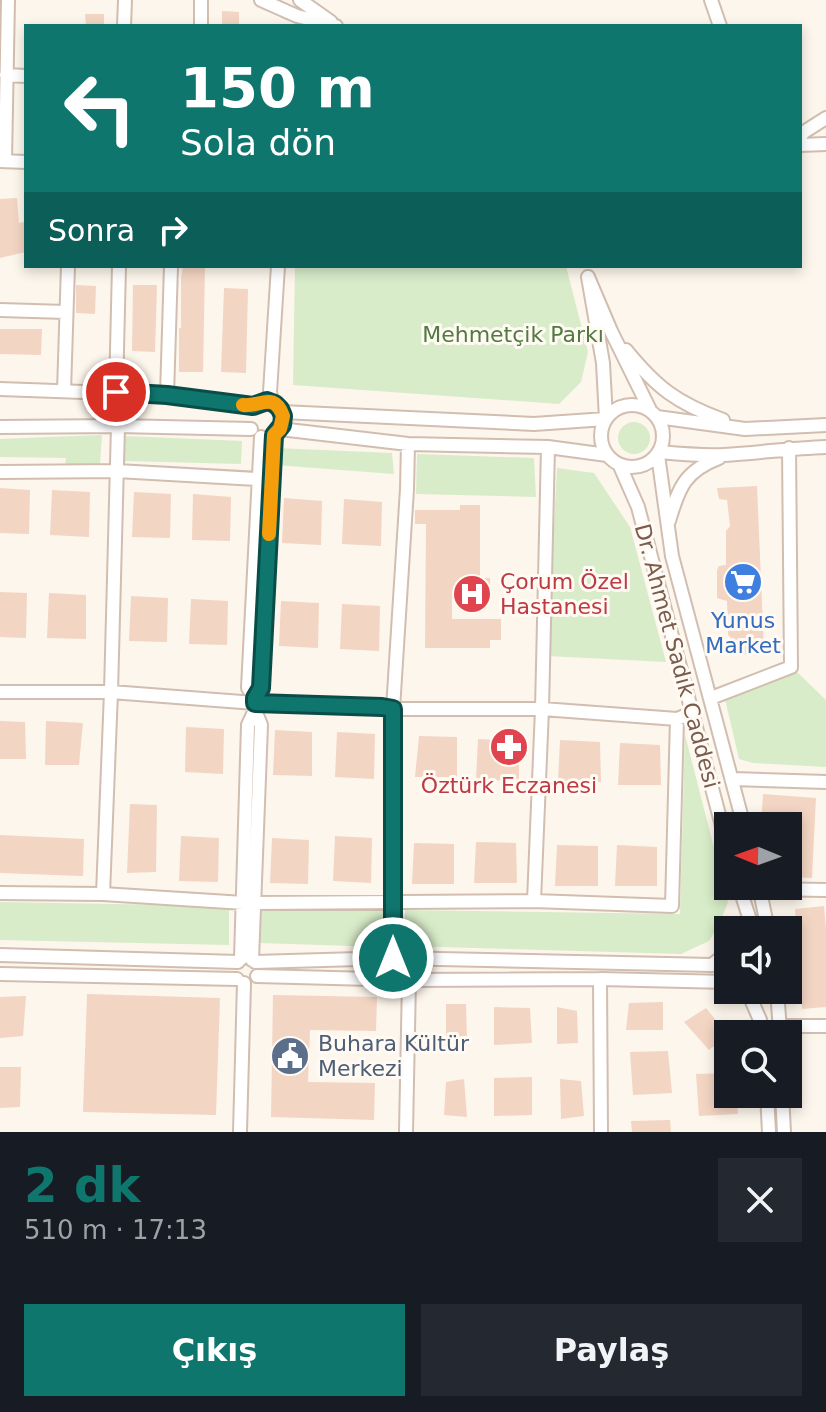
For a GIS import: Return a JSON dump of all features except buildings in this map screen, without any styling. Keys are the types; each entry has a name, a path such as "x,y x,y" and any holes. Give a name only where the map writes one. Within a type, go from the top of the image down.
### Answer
{"street":[{"path":"124,24 125,0"},
{"path":"201,0 201,24"},
{"path":"261,0 296,21 321,24"},
{"path":"300,0 334,24"},
{"path":"711,0 719,24"},
{"path":"5,5 3,161 24,162"},
{"path":"6,75 24,76"},
{"path":"802,134 826,118"},
{"path":"802,145 826,144"},
{"path":"64,391 68,268"},
{"path":"116,392 119,268"},
{"path":"167,395 171,268"},
{"path":"272,402 270,392 278,268"},
{"path":"585,271 611,331 663,430 663,445 659,454 645,466 620,466 607,455 601,437 606,419 603,363 585,271"},
{"path":"0,310 66,312"},
{"path":"611,331 649,379 669,395 699,412 745,429"},
{"path":"0,389 167,395 253,406"},
{"path":"246,961 261,725 248,688 258,479 267,433 283,421 278,406 262,401 253,406 247,417 267,433"},
{"path":"282,412 534,424 606,419 618,408 634,405 653,413 745,429 826,425"},
{"path":"0,427 118,426 408,444 548,447 607,455"},
{"path":"103,894 118,426"},
{"path":"255,704 261,688 267,433"},
{"path":"393,958 393,709 408,444"},
{"path":"534,901 548,447"},
{"path":"659,454 727,455 826,447"},
{"path":"711,698 791,667 789,448"},
{"path":"659,454 672,556 741,812"},
{"path":"667,528 681,487 691,474 702,465 727,455"},
{"name":"Dr. Ahmet Sadık Caddesi","path":"620,466 638,507 718,812"},
{"path":"0,472 117,471 258,479"},
{"path":"0,692 111,692 255,704 393,709 542,709 677,719 692,713"},
{"path":"0,893 103,894 249,902 534,901 672,906 677,719"},
{"path":"733,779 826,782"},
{"path":"802,889 826,890"},
{"path":"0,955 246,961 393,958 714,963"},
{"path":"0,974 252,982 259,969 246,961"},
{"path":"240,1132 241,981 234,968 246,961"},
{"path":"257,976 714,982"},
{"path":"600,979 601,1132"},
{"path":"406,1132 409,980"},
{"path":"802,1028 826,1026"},
{"path":"768,1108 769,1132"},
{"path":"783,1108 784,1132"}],"green space":[{"name":"Mehmetçik Parkı","path":"295,268 567,268 588,352 581,382 559,404 293,385"},
{"path":"634,422 645,427 650,438 645,449 634,454 623,449 618,438 623,427"},
{"path":"102,435 100,464 65,465 66,458 0,457 0,439"},
{"path":"124,436 242,441 241,464 124,461"},
{"path":"275,448 392,453 394,474 275,465"},
{"path":"417,454 534,458 536,497 416,494"},
{"path":"557,468 594,473 630,527 666,662 547,656"},
{"path":"797,672 826,700 826,767 753,763 739,759 725,699"},
{"path":"685,735 714,848 714,900 728,902 723,916 714,916 714,933 709,941 681,954 404,946 405,910 680,914"},
{"path":"0,902 229,906 229,945 0,940"},
{"path":"260,907 384,911 382,947 259,943"}],"slow traffic":[{"path":"243,405 272,402 283,416 282,425 274,435 269,534"}],"place":[{"name":"Yunus Market","path":"743,582"},
{"name":"Çorum Özel Hastanesi","path":"472,594"},
{"name":"Öztürk Eczanesi","path":"509,747"},
{"name":"Buhara Kültür Merkezi","path":"290,1056"}],"route":[{"path":"116,392 253,406 267,401 278,406 282,412 282,425 274,435 261,688 255,703 393,709 393,958"}]}
